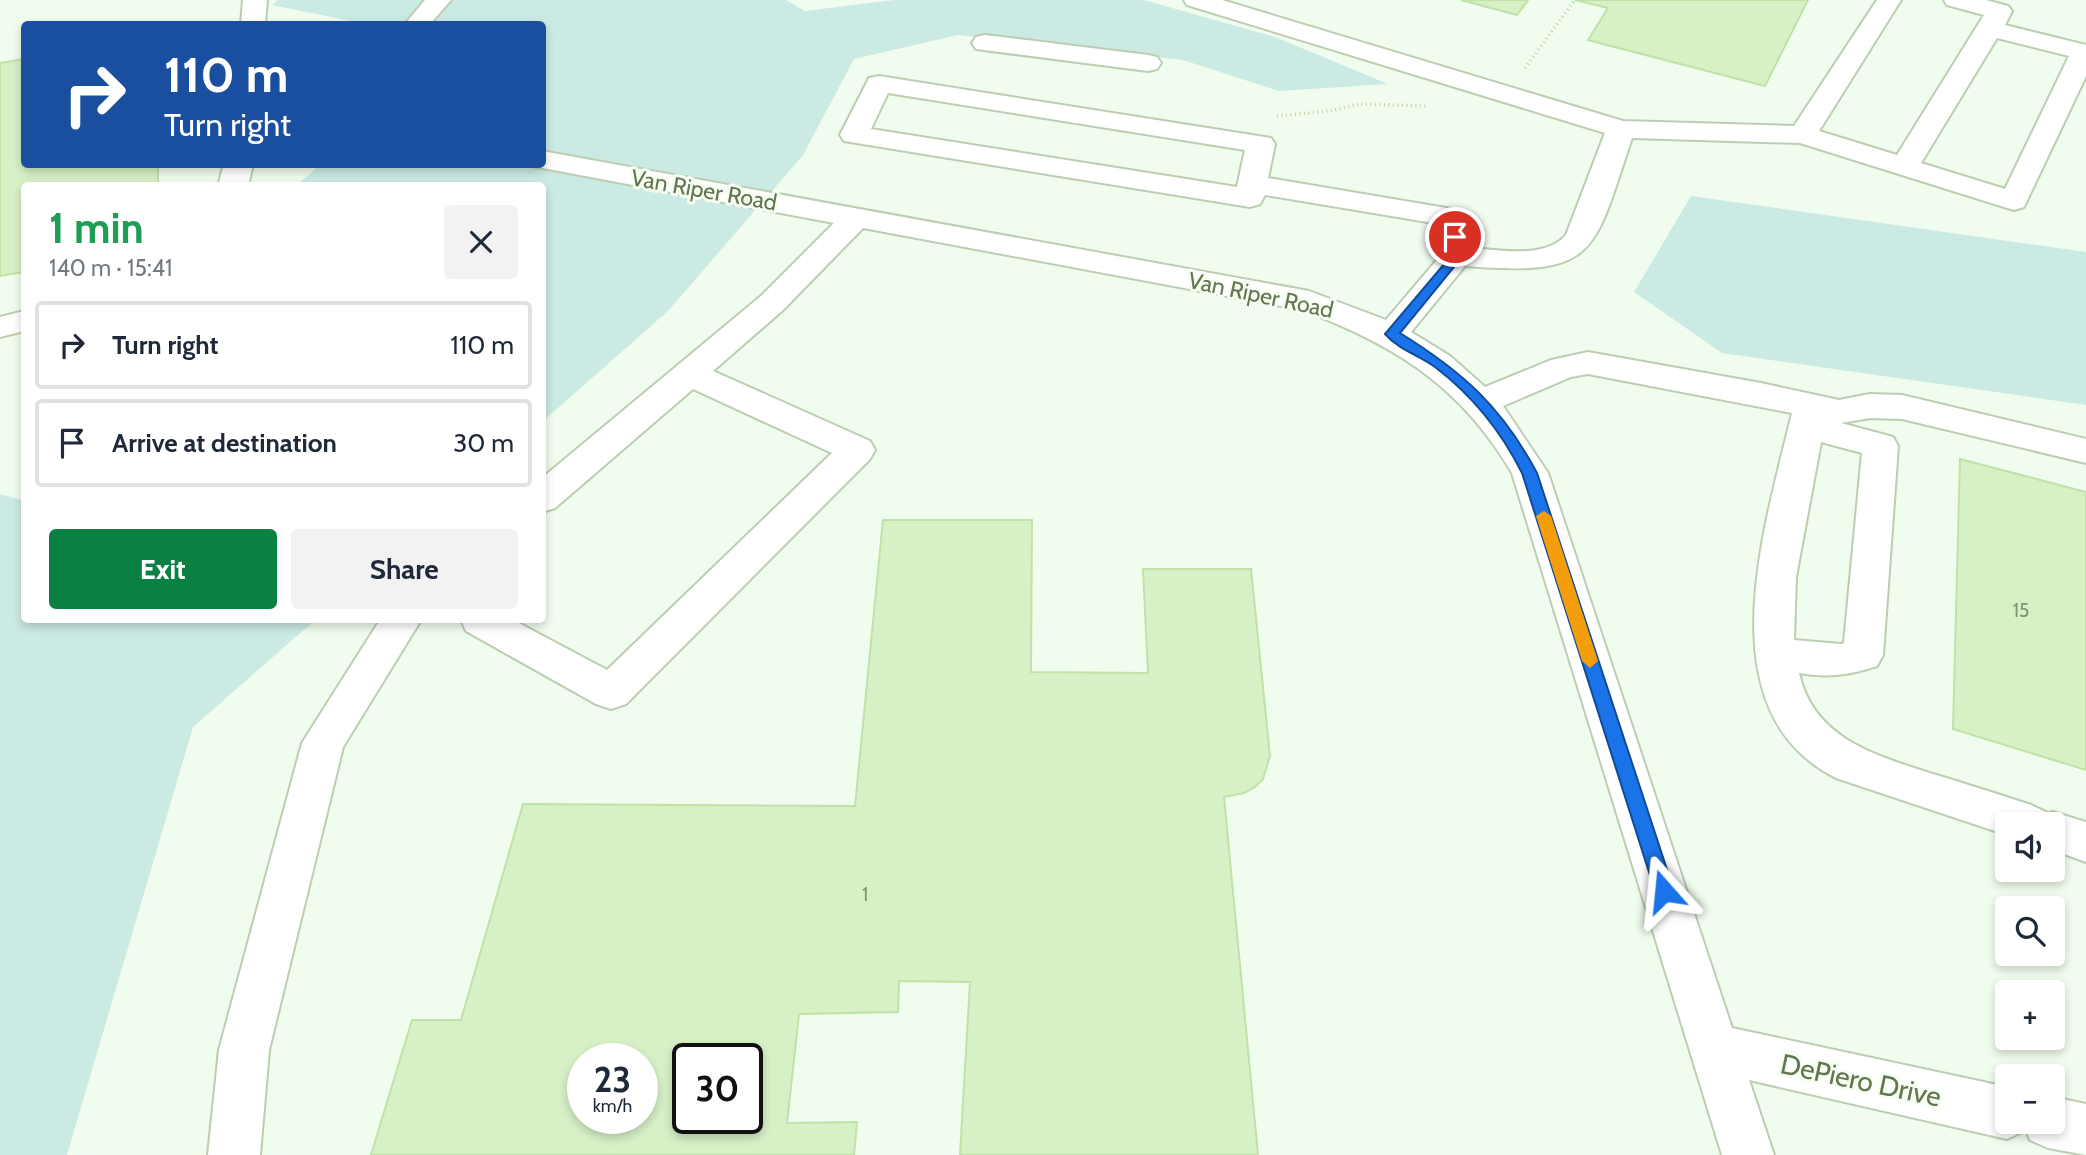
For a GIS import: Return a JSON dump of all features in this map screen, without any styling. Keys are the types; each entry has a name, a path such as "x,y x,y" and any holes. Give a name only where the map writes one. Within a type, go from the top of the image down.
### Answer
{"street":[{"path":"253,21 255,0"},
{"path":"420,21 439,0"},
{"path":"1196,0 1621,129 1802,135 2014,201 2084,52 1990,29"},
{"path":"1802,135 1889,0"},
{"path":"1904,167 1990,29 1998,11 1956,0"},
{"path":"985,43 1148,63"},
{"path":"879,84 1261,144 1252,184 1250,198 854,135 879,84"},
{"path":"1457,256 1516,260 1552,257 1574,246 1584,227 1621,129"},
{"name":"Van Riper Road","path":"546,161 1310,301 1357,317 1392,334 1440,364 1482,401 1511,437 1530,473 1748,1155"},
{"path":"1252,184 1453,217 1457,256 1392,334"},
{"path":"546,496 772,303 856,218"},
{"path":"0,327 21,322"},
{"path":"1482,401 1563,368 1588,363 1760,394 1880,446 1863,655 1847,661 1820,660 1773,652"},
{"path":"485,623 611,692 857,450 690,373"},
{"path":"1809,417 1870,406 1902,407 2086,451"},
{"path":"1809,417 1775,575 1773,652 1783,694 1796,720 1835,757 1867,772 1995,813"},
{"path":"234,1155 244,1050 323,743 399,623"},
{"path":"2065,835 2086,842"},
{"name":"DePiero Drive","path":"1714,1048 1995,1110"},
{"path":"2065,1126 2086,1130"}],"shaded area":[{"path":"278,0 786,0 805,11 894,0 1144,0 1275,37 1388,84 1279,91 1183,60 958,35 854,59 803,155 668,311 546,418 546,182 300,182 317,168 546,168 546,21 351,21 272,5"},
{"path":"1691,196 2086,252 2086,405 1722,353 1634,292"},
{"path":"0,494 21,500 21,623 312,623 193,727 67,1155 0,1155"}],"building":[{"path":"1461,0 1528,0 1517,15"},
{"path":"1575,0 1808,0 1765,86 1588,40 1608,8"},
{"path":"21,60 21,168 158,168 158,182 21,182 21,272 0,276 0,63"},
{"path":"1960,459 2086,492 2086,770 1953,729"},
{"path":"883,520 1032,520 1031,672 1148,673 1143,569 1251,569 1270,756 1263,779 1255,787 1244,793 1224,797 1258,1155 960,1155 970,982 899,981 898,1012 799,1014 787,1123 857,1122 854,1155 371,1155 412,1020 461,1020 523,804 855,806"}],"slow traffic":[{"path":"1544,516 1590,661"}],"route":[{"path":"1455,237 1457,256 1392,334 1440,364 1482,401 1511,437 1530,473 1664,891"}]}
